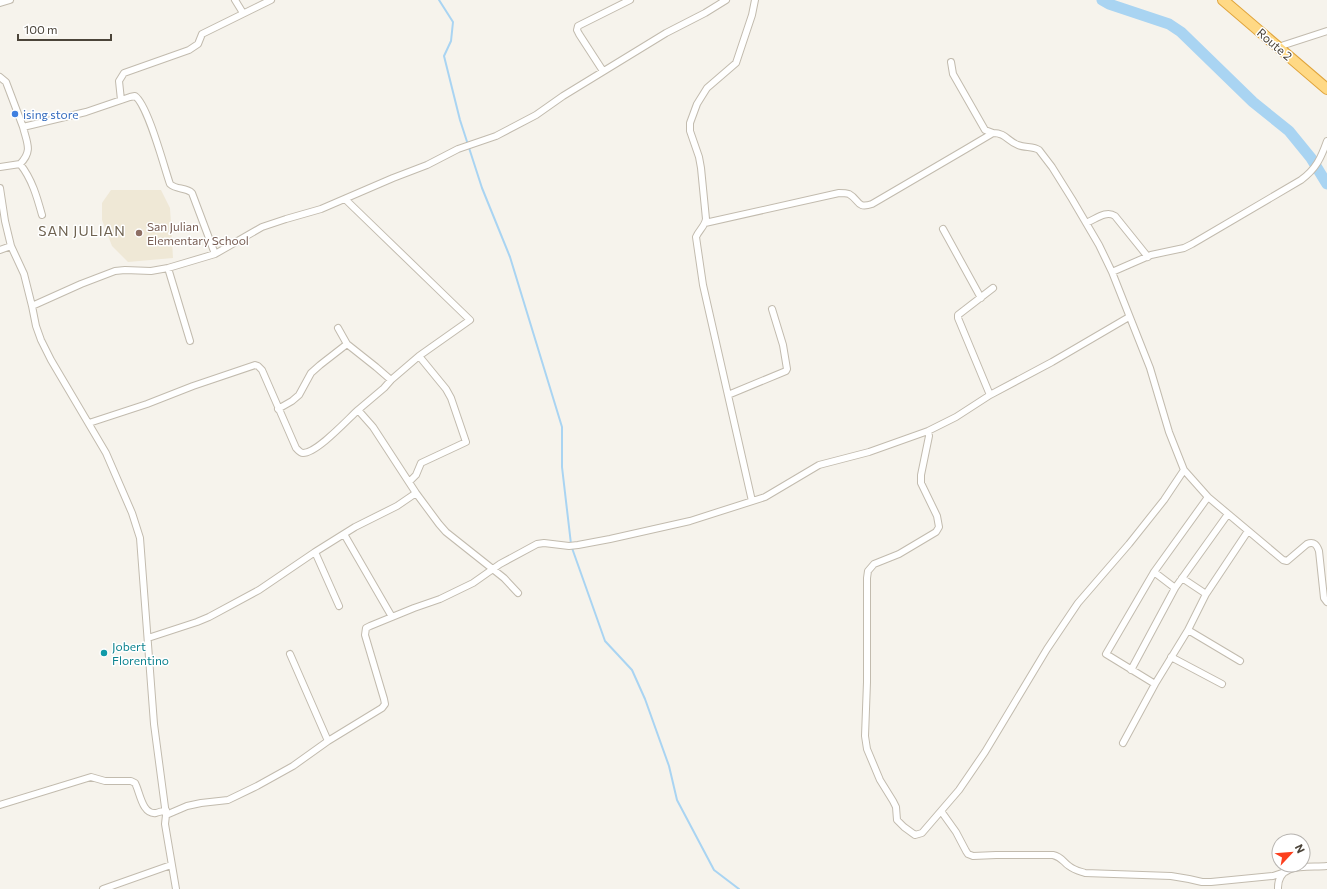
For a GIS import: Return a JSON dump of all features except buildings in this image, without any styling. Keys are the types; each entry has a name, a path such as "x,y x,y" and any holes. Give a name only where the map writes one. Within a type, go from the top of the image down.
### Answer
{"highway":[{"name":"Route 2","path":"1223,0 1327,89"}],"street":[{"path":"0,3 10,0"},
{"path":"235,0 243,13"},
{"path":"121,100 119,80 124,73 189,50 198,44 202,34 271,0"},
{"path":"603,72 579,34 578,26 630,0"},
{"path":"32,306 82,284 115,272 125,270 151,271 168,268 215,254 262,227 321,209 427,165 458,149 496,136 536,115 563,96 666,33 705,13 726,0"},
{"path":"705,223 701,168 699,157 690,131 690,123 697,104 706,88 736,63 752,16 755,0"},
{"path":"1278,47 1327,31"},
{"path":"951,62 953,74 985,130 992,133 1003,134 1020,146 1033,147 1039,150 1052,167 1099,245 1112,272 1150,368 1169,432 1184,470 1208,497 1285,561 1289,560 1307,544 1311,542 1314,543 1319,551 1324,598 1327,602"},
{"path":"0,77 6,82 23,126 29,151 20,164 0,168"},
{"path":"23,126 78,114 135,96 138,98 146,113 170,184 173,187 187,189 192,192 215,254"},
{"path":"752,501 703,285 696,237 698,232 705,223 839,193 850,195 861,205 865,206 872,204 992,133"},
{"path":"1112,272 1148,257 1184,248 1301,180 1314,169 1327,141"},
{"path":"20,164 27,173 33,185 42,216"},
{"path":"0,188 5,221 11,246 24,274 36,326 51,360 106,453 120,484 140,538 154,724 166,812 165,824 176,889"},
{"path":"89,423 255,365 262,370 296,448 304,453 311,451 332,435 419,356 470,320 346,198"},
{"path":"1086,223 1107,213 1111,213 1116,216 1148,257"},
{"path":"943,229 981,298"},
{"path":"0,250 11,246"},
{"path":"168,268 190,341"},
{"path":"990,395 958,315 993,288"},
{"path":"728,395 786,371 787,369 783,345 772,309"},
{"path":"0,805 91,777 105,781 131,781 135,783 144,806 149,812 166,812 201,802 228,800 293,766 328,741 382,708 385,704 384,699 365,632 366,628 440,599 473,583 500,564 537,544 544,543 569,546 610,539 690,521 764,497 819,465 869,452 928,431 956,417 990,395 1052,362 1130,317"},
{"path":"338,328 347,344 391,380"},
{"path":"278,409 299,395 312,374 320,365 347,344"},
{"path":"409,482 416,475 421,463 466,442 451,398 446,389 419,356"},
{"path":"358,410 373,427 416,493 439,524 446,532 504,578 518,593"},
{"path":"928,431 929,436 921,475 921,483 937,516 939,528 936,532 899,554 874,564 868,571 867,578 868,610 865,736 867,749 874,769 896,807 897,820 910,833 915,835 922,833 959,790 985,752 1047,649 1078,603 1129,544 1164,500 1184,470"},
{"path":"148,638 209,617 259,590 314,552 344,534 397,506 416,493"},
{"path":"1155,684 1106,654 1154,572 1208,497"},
{"path":"1131,670 1175,588 1228,514"},
{"path":"1123,743 1155,684 1188,630 1206,594 1248,531"},
{"path":"344,534 392,617"},
{"path":"314,552 340,606"},
{"path":"1154,572 1175,588"},
{"path":"1182,578 1206,594"},
{"path":"1188,630 1240,661"},
{"path":"290,654 328,741"},
{"path":"1172,657 1222,684"},
{"path":"941,811 956,832 968,854 973,856 996,854 1054,855 1062,858 1067,865 1076,871 1085,873 1171,876 1206,882 1273,876 1282,873"},
{"path":"103,889 171,865"},
{"path":"1311,867 1327,866"},
{"path":"1278,889 1280,877 1284,873"}],"shaded area":[{"name":"San Julian Elementary School","path":"111,190 161,190 170,208 173,258 128,262 112,246 102,220 102,203"}],"waterway":[{"path":"439,0 453,22 451,41 444,56 460,120 482,188 510,257 562,427 562,467 571,544"},
{"path":"1102,0 1109,4 1169,24 1181,32 1253,102 1289,131 1311,158 1327,184"},
{"path":"572,548 605,641 632,670 645,699 669,766 677,800 714,870 739,889"}],"place":[{"name":"ising store","path":"15,114"},
{"name":"San Julian Elementary School","path":"139,233"},
{"name":"Jobert Florentino","path":"104,653"}],"district":[{"name":"SAN JULIAN","path":"82,230"}]}
